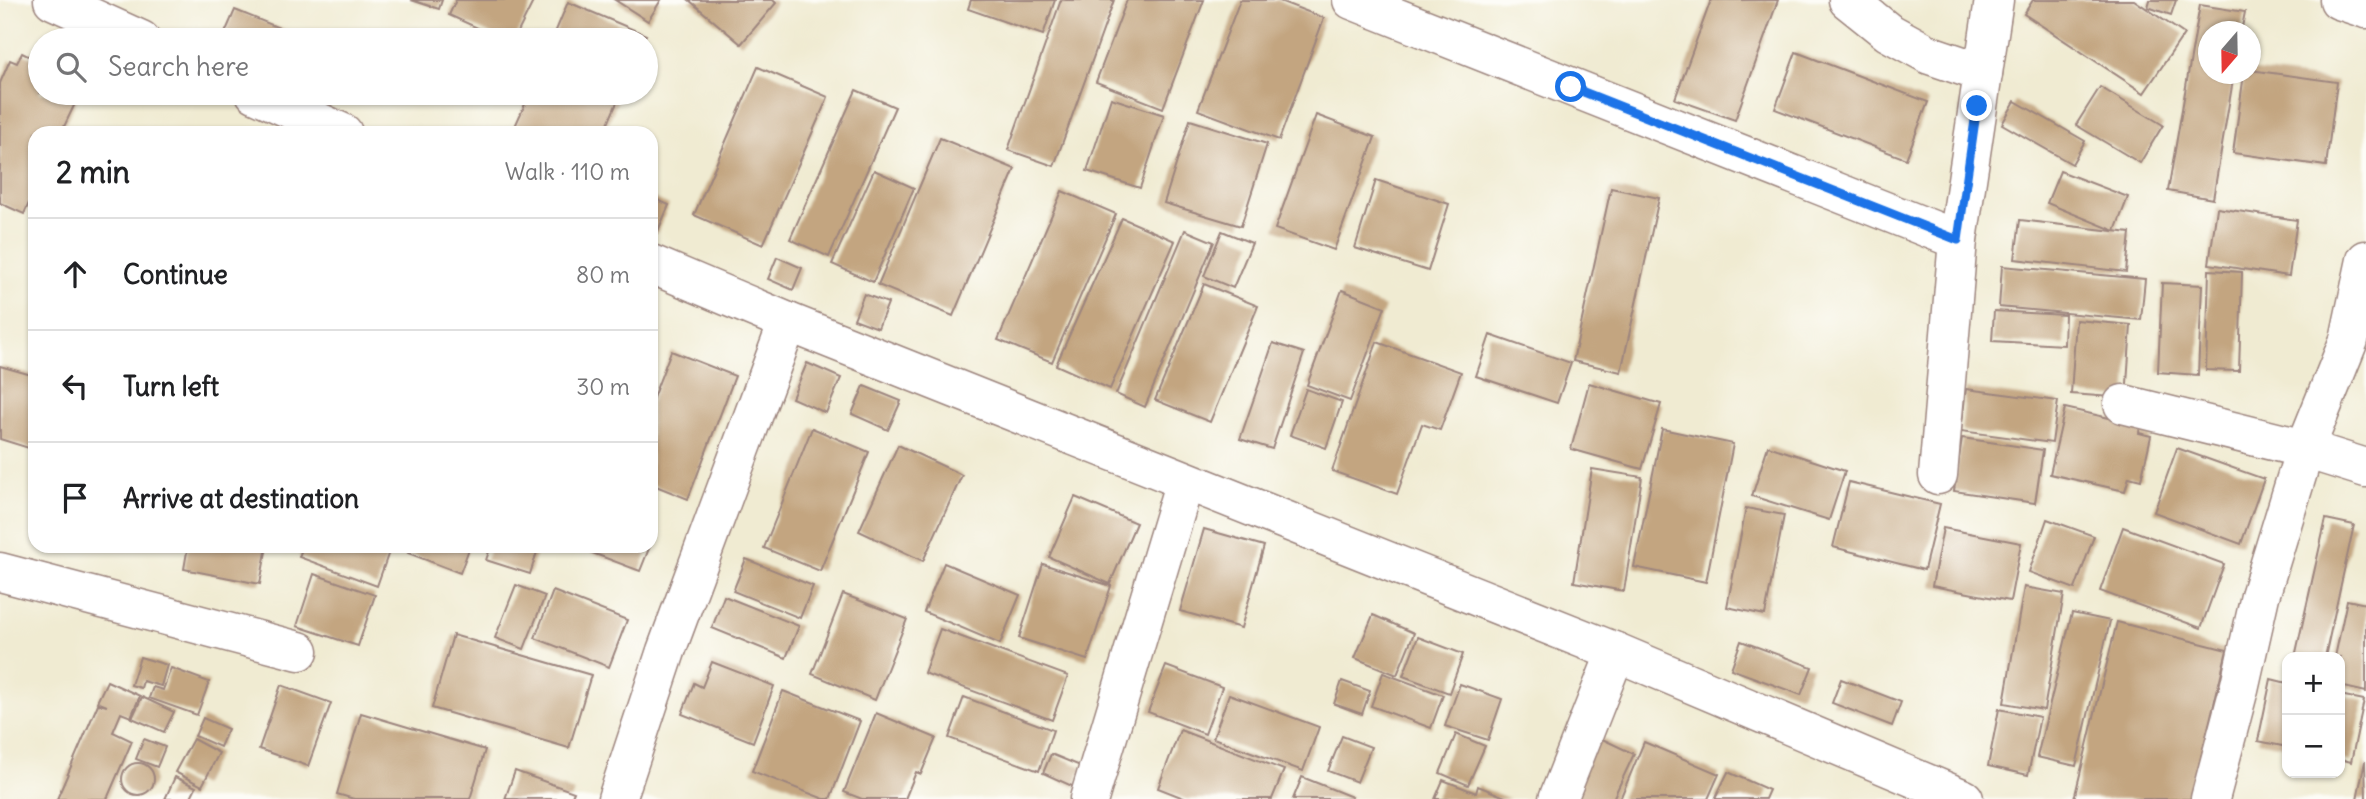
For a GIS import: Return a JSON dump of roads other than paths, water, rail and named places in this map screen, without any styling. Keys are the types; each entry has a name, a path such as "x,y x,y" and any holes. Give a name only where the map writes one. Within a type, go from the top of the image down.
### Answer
{"street":[{"path":"53,0 115,28"},
{"path":"1352,0 1958,240"},
{"path":"1848,0 1888,32 1920,49 1983,73"},
{"path":"1938,475 1958,240 1994,0"},
{"path":"2339,0 2366,9"},
{"path":"281,105 328,126"},
{"path":"2210,799 2260,596 2305,449 2349,340 2366,260"},
{"path":"658,267 788,322 1616,652 1964,799"},
{"path":"617,799 666,651 788,322"},
{"path":"2123,404 2305,449 2366,468"},
{"path":"1089,799 1185,481"},
{"path":"0,572 299,651"},
{"path":"1558,799 1616,652"}]}
